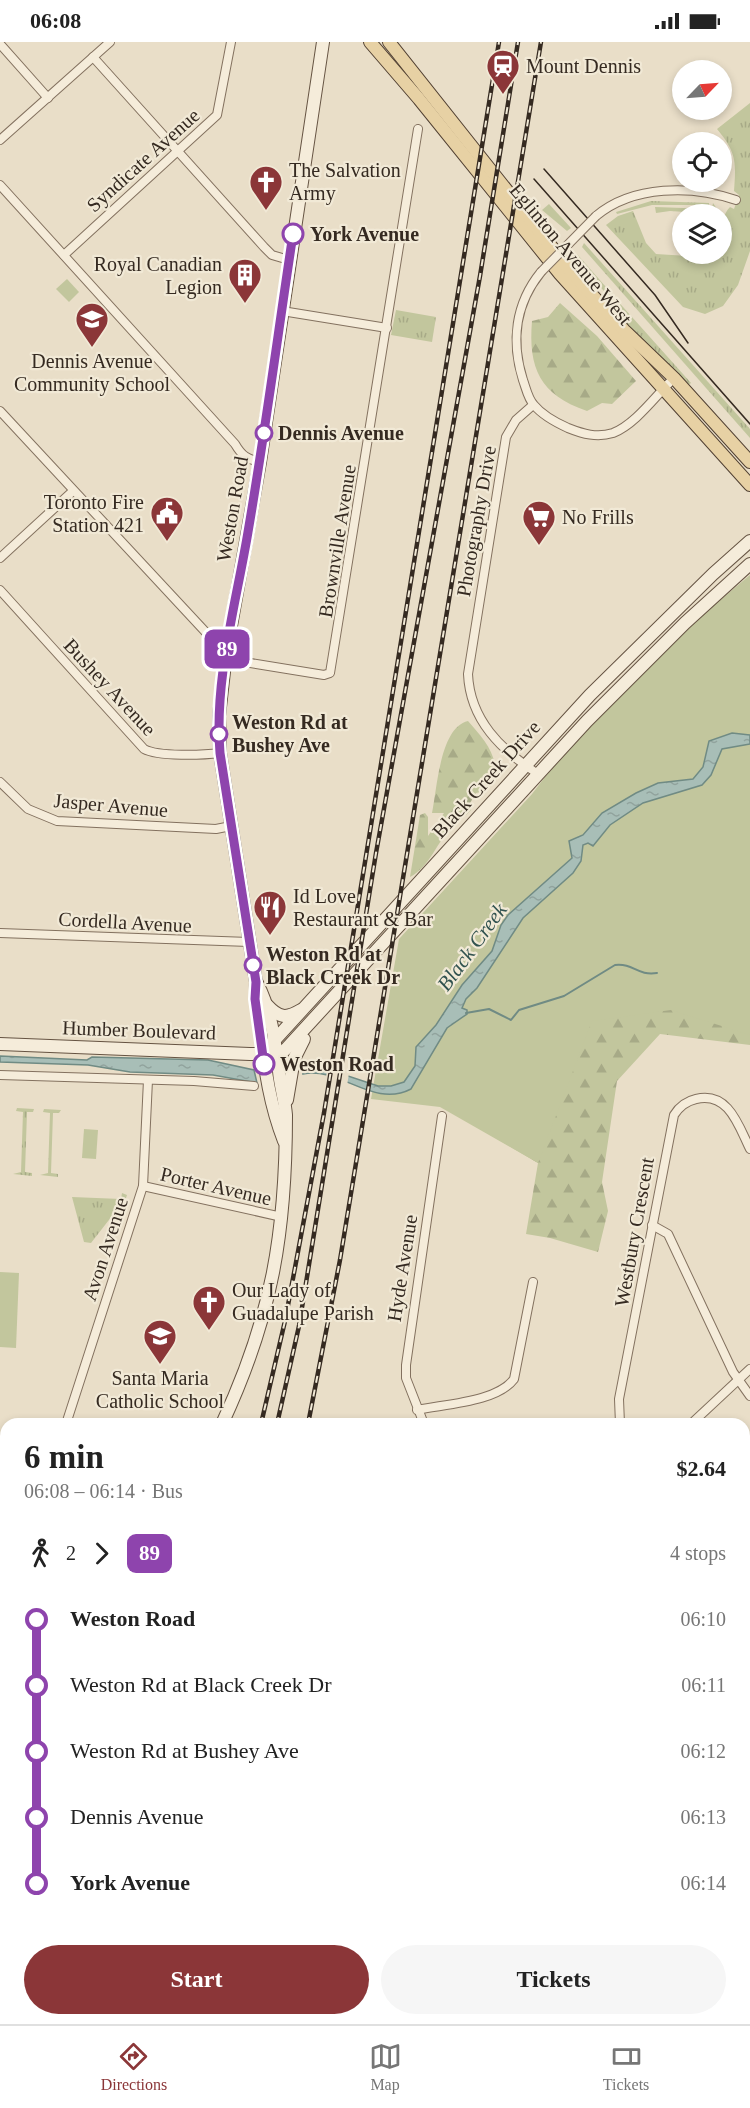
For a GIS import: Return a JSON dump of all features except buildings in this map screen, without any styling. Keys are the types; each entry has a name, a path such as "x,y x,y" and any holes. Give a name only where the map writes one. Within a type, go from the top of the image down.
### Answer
{"main road":[{"name":"Weston Road","path":"225,1418 251,1356 269,1300 282,1217 286,1114 270,1049 261,1035 255,999 256,982 220,753 219,716 226,654 260,462 323,42"},
{"name":"Eglinton Avenue West","path":"370,42 419,99 552,265 750,485"},
{"name":"Eglinton Avenue West","path":"389,42 574,275 624,330 674,378 750,462"},
{"name":"Black Creek Drive","path":"270,1049 524,764 630,654 750,541"},
{"name":"Black Creek Drive","path":"270,1049 291,1046 538,774 639,668 750,564"},
{"name":"Weston Road","path":"256,982 264,998 270,1049 272,1110 284,1141"},
{"path":"264,998 273,1011 286,1018 309,1005"},
{"path":"286,1114 294,1059 319,1016"},
{"name":"Humber Boulevard","path":"0,1044 270,1049"}],"street":[{"path":"0,140 110,42"},
{"name":"Syndicate Avenue","path":"64,255 219,111 231,42"},
{"path":"0,44 48,98"},
{"path":"93,57 272,255 289,260"},
{"name":"Brownville Avenue","path":"226,654 238,661 324,675 330,673 418,129"},
{"path":"0,185 235,444 240,453 248,460 260,462"},
{"path":"674,378 621,429 602,435 580,433 564,426 533,405 519,366 517,330 526,293 541,272 596,216 611,205 640,194 695,192 736,200"},
{"path":"282,310 387,328"},
{"name":"Photography Drive","path":"533,405 516,420 507,437 468,674 472,703 483,725 524,764 538,774"},
{"path":"0,411 3,421 73,491 226,654"},
{"path":"0,558 73,491"},
{"name":"Bushey Avenue","path":"0,590 144,749 152,752 204,755 220,753"},
{"name":"Jasper Avenue","path":"0,782 28,809 57,821 216,829 231,826"},
{"name":"Cordella Avenue","path":"0,933 249,942"},
{"path":"0,1075 254,1086"},
{"name":"Avon Avenue","path":"68,1418 143,1186 148,1080"},
{"name":"Westbury Crescent","path":"620,1418 619,1399 669,1134 677,1110 686,1103 704,1097 720,1101 732,1113 750,1149"},
{"name":"Hyde Avenue","path":"421,1418 406,1378 406,1365 442,1116"},
{"name":"Porter Avenue","path":"143,1186 282,1217"},
{"path":"652,1225 668,1234 738,1380 750,1396"},
{"path":"417,1410 492,1395 508,1387 514,1379 533,1282"},
{"path":"697,1418 750,1369"}],"green space":[{"path":"750,103 750,251 738,285 723,306 705,314 683,307 606,225 618,216 633,211 646,243 656,254 672,255 672,264 732,264 732,208 734,209 739,195 734,191 735,165 732,152 732,132 719,132 717,129 728,120 732,120 732,117"},
{"path":"651,201 709,203 652,205 617,214 616,212"},
{"path":"549,204 571,228 567,231 542,210"},
{"path":"655,207 672,208 672,211 656,213"},
{"path":"584,243 750,429 750,438 582,247"},
{"path":"577,254 613,295 610,298 582,266"},
{"path":"67,279 79,292 69,302 56,289"},
{"path":"615,298 691,383 687,386 625,325 610,303"},
{"path":"560,303 597,336 636,381 612,404 602,403 587,411 558,397 540,378 532,353 532,321 548,317"},
{"path":"396,310 436,317 432,342 391,335"},
{"path":"750,575 750,1035 671,1010 592,1021 538,1163 440,1107 371,1099 399,939 532,794 558,760 621,694 700,617"},
{"path":"468,721 489,748 494,763 493,779 487,789 476,793 470,803 471,810 447,832 423,867 410,877 420,815 425,813 428,817 428,836 444,813 432,813 441,760 451,735 459,726"},
{"path":"577,990 750,1012 750,1045 660,1034 617,1081 602,1182 608,1211 598,1252 550,1238 526,1234 538,1163 458,1116"},
{"path":"17,1108 34,1109 33,1112 27,1112 25,1172 32,1173 32,1176 13,1174 21,1172 23,1112 16,1111"},
{"path":"44,1109 61,1110 59,1113 53,1113 51,1173 58,1174 58,1177 40,1175 48,1173 50,1113 43,1112"},
{"path":"84,1129 98,1130 96,1159 82,1158"},
{"path":"122,1193 127,1195 126,1198 91,1243 84,1242 72,1197 121,1199"},
{"path":"0,1272 19,1273 16,1348 0,1347"}],"water":[{"path":"732,733 750,735 750,744 722,749 711,775 702,785 643,803 610,825 593,846 588,843 583,845 581,861 573,873 523,918 477,988 466,999 462,1008 467,1010 467,1014 447,1028 411,1089 397,1094 383,1094 330,1076 317,1073 303,1074 303,1061 378,1086 391,1086 404,1082 415,1066 416,1047 436,1025 462,985 492,951 501,925 508,915 572,858 569,841 583,835 602,813 636,793 658,783 693,779 703,767 709,741"},
{"path":"0,1056 87,1060 92,1057 208,1060 254,1070 257,1083 213,1075 130,1072 88,1065 0,1062"}],"pier":[{"path":"328,1065 349,1073 347,1086 326,1077"}],"waterway":[{"path":"466,1013 489,1009 511,1020 519,1010 564,996 615,965 627,966 645,973 657,973"}],"tram line":[{"path":"544,169 655,295 688,343"},
{"path":"534,179 750,424"}],"railway":[{"path":"262,1418 285,1321 324,1113 499,42"},
{"path":"278,1418 299,1326 376,853 480,276 518,42"},
{"path":"309,1418 340,1260 541,42"}],"bus line":[{"name":"89","path":"264,1064 255,999 256,982 220,753 219,716 226,654 272,388 293,234"}],"place":[{"name":"Mount Dennis","path":"503,95"},
{"name":"The Salvation Army","path":"266,211"},
{"name":"York Avenue","path":"293,234"},
{"name":"Royal Canadian Legion","path":"245,304"},
{"name":"Dennis Avenue Community School","path":"92,348"},
{"name":"Dennis Avenue","path":"264,433"},
{"name":"Toronto Fire Station 421","path":"167,542"},
{"name":"No Frills","path":"539,546"},
{"name":"Weston Rd at Bushey Ave","path":"219,734"},
{"name":"Id Love Restaurant & Bar","path":"270,936"},
{"name":"Weston Rd at Black Creek Dr","path":"253,965"},
{"name":"Weston Road","path":"264,1064"},
{"name":"Our Lady of Guadalupe Parish","path":"209,1331"},
{"name":"Santa Maria Catholic School","path":"160,1365"}],"water label":[{"name":"Black Creek","path":"472,947"}]}
